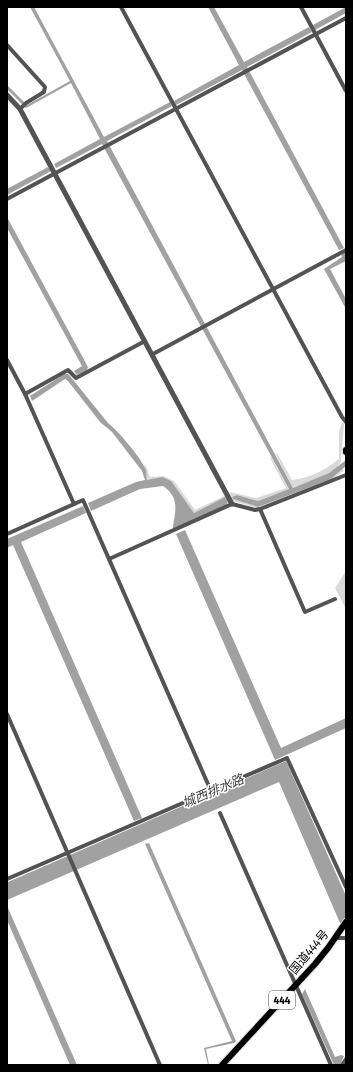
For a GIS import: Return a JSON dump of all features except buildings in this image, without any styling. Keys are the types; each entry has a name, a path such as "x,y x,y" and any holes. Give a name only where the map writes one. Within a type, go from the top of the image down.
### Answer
{"highway":[{"name":"国道444号","path":"222,1065 315,964 336,938 346,922"}],"street":[{"path":"121,7 346,422"},
{"path":"301,7 346,91"},
{"path":"7,199 346,18"},
{"path":"7,45 45,87 44,92 23,106"},
{"path":"7,95 23,106 55,174 145,342 153,354 232,504"},
{"path":"153,354 346,250"},
{"path":"25,394 68,370 76,378 145,342"},
{"path":"7,360 25,394 74,504"},
{"path":"109,559 232,504 255,510 260,509 346,475"},
{"path":"7,534 83,500 211,791"},
{"path":"260,509 305,612 335,599"},
{"path":"7,714 160,1065"},
{"path":"8,879 287,758 346,887"},
{"path":"220,813 330,1064"},
{"path":"336,938 346,938"},
{"path":"342,1065 346,1059"}],"shaded area":[{"path":"30,7 34,7 104,137 170,102 172,106 107,141 293,488 329,473 346,460 346,466 331,479 258,507 233,499 232,497 237,495 258,501 289,489 102,144 56,168 54,164 100,139 71,83 26,108 7,89 7,85 27,105 70,81"},
{"path":"208,7 214,7 244,62 309,27 312,32 247,67 344,248 339,250 242,70 176,105 174,101 239,65"},
{"path":"346,7 346,13 315,30 313,25"},
{"path":"48,167 51,171 7,195 7,189"},
{"path":"7,217 88,367 87,370 77,375 74,371 82,366 7,228"},
{"path":"346,252 346,261 330,269 346,299 346,309 324,269 342,257 341,255"},
{"path":"64,374 68,374 70,376 108,423 123,437 145,468 147,480 162,477 171,481 194,513 225,497 228,501 226,505 173,529 175,514 174,499 172,494 163,486 140,489 91,511 88,503 136,482 145,480 142,471 112,432 100,422 68,381 65,379 32,401 30,396"},
{"path":"342,422 344,424 341,461 338,466 327,474 313,481 293,488 276,455 277,453 292,480 317,473 339,459 339,432"},
{"path":"271,457 289,489 258,501 237,495 232,497 233,499 258,507 331,479 343,469 343,471 332,480 257,508 233,501 229,494 230,492 256,498 286,488 270,458"},
{"path":"145,464 150,477 164,476 174,481 195,510 226,495 230,504 174,530 225,497 194,513 171,482 147,480 144,467"},
{"path":"83,506 86,513 21,542 142,818 134,821 13,545 7,548 7,539"},
{"path":"185,530 281,748 346,718 346,728 275,760 176,534"},
{"path":"346,571 346,609 335,588"},
{"path":"286,761 346,896 346,927 340,923 279,782 7,900 7,880 8,882"},
{"path":"149,843 236,1041 234,1043 206,1049 209,1065 204,1048 232,1041 145,844"},
{"path":"7,908 77,1065 70,1065 7,920"},
{"path":"305,989 335,1057 341,1055 344,1056 340,1065 334,1065 302,994"}],"water label":[{"name":"城西排水路","path":"213,791"}]}
